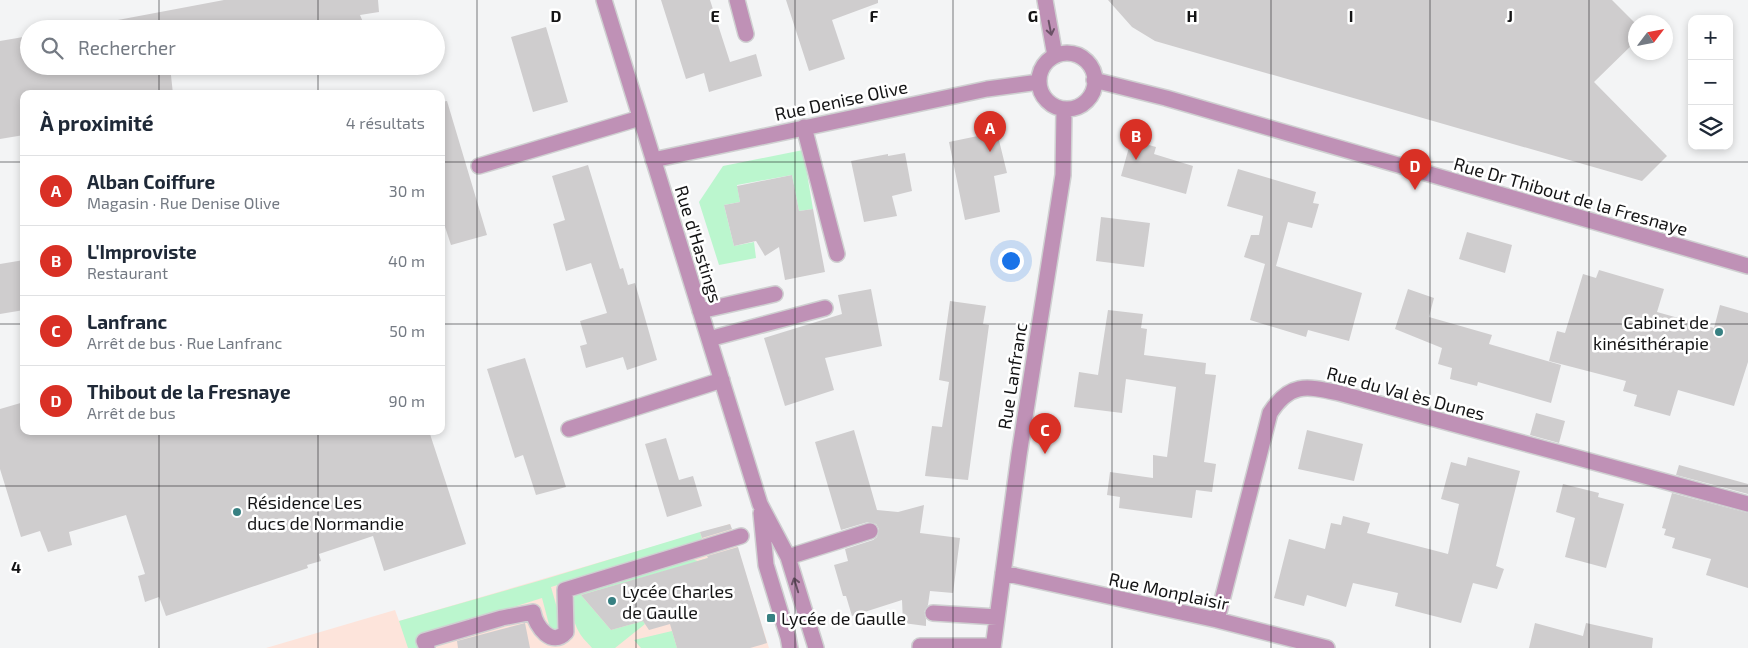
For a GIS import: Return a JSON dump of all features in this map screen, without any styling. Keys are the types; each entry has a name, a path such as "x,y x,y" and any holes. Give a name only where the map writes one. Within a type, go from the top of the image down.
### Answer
{"street":[{"name":"Rue d'Hastings","path":"604,0 760,504 788,557 816,648"},
{"path":"736,0 746,34"},
{"path":"1045,0 1055,56"},
{"path":"1066,53 1076,55 1085,61 1092,69 1094,80 1089,98 1073,108 1064,109 1046,101 1041,92 1039,82 1040,72 1046,62 1055,56 1066,53"},
{"name":"Rue Dr Thibout de la Fresnaye","path":"1094,80 1166,98 1748,266"},
{"name":"Rue Denise Olive","path":"653,160 987,88 1039,82"},
{"name":"Rue Lanfranc","path":"993,647 1019,455 1063,175 1064,109"},
{"path":"480,166 640,118"},
{"path":"804,127 836,254"},
{"path":"700,311 775,294"},
{"path":"709,339 826,308"},
{"path":"569,429 722,380"},
{"name":"Rue du Val ès Dunes","path":"1217,620 1270,413 1278,400 1290,391 1301,388 1315,388 1339,393 1748,504"},
{"name":"Rue d'Hastings","path":"760,504 766,565 790,648"},
{"path":"788,557 870,531"},
{"path":"426,648 424,641 502,618 533,612 535,621 543,635 558,640 566,632 565,590 741,536"},
{"name":"Rue Monplaisir","path":"1003,573 1217,620 1328,648"},
{"path":"933,613 997,617"},
{"path":"920,648 920,646 993,647"}],"shaded area":[{"name":"Lycée Charles de Gaulle","path":"730,524 769,648 266,648 395,610 399,621"}],"green space":[{"path":"803,150 813,209 799,211 792,175 737,185 740,202 724,205 734,246 754,242 756,258 719,265 699,202 723,166"},
{"path":"700,532 702,539 690,543 688,546 551,587 561,622 551,632 542,598 418,637 420,648 408,648 399,621"},
{"path":"708,558 711,567 693,563 581,595 611,630 643,621 645,624 615,648 592,648 580,634 572,612 574,597 577,593 691,559 698,561"},
{"path":"672,631 677,648 641,648 634,640"}],"building":[{"path":"224,0 378,0 379,12 360,15 362,20 118,20"},
{"path":"661,0 710,0 730,62 756,54 762,76 709,92 704,73 686,79"},
{"path":"786,0 878,0 878,3 832,20 845,59 809,71"},
{"path":"1108,0 1612,0 1628,16 1628,49 1594,82 1667,156 1642,181 1155,41 1132,27"},
{"path":"546,27 568,102 533,112 511,37"},
{"path":"20,38 20,75 171,75 173,90 20,90 20,136 0,139 0,41"},
{"path":"445,101 447,101 487,235 451,245 445,227"},
{"path":"997,132 1007,173 994,176 1000,212 965,220 949,142"},
{"path":"1131,140 1156,147 1154,154 1193,166 1186,194 1121,176"},
{"path":"905,153 912,191 892,196 897,216 864,222 851,161 888,154 888,156"},
{"path":"588,165 620,269 623,268 628,285 635,283 657,360 627,370 623,357 586,368 580,346 587,344 580,321 607,313 591,263 566,271 553,224 565,220 552,176"},
{"path":"1238,169 1316,192 1313,203 1319,204 1312,228 1288,222 1276,266 1362,293 1349,341 1308,330 1306,337 1250,320 1265,264 1244,257 1251,235 1259,235 1263,216 1227,206"},
{"path":"792,175 799,211 813,209 825,272 785,280 779,247 765,256 756,241 734,246 724,205 740,202 737,186"},
{"path":"1101,217 1150,223 1144,267 1096,261"},
{"path":"1467,232 1512,245 1505,273 1459,259"},
{"path":"20,261 20,311 0,314 0,264"},
{"path":"1599,270 1664,289 1657,312 1714,328 1720,305 1748,313 1748,362 1734,406 1678,390 1670,416 1634,406 1637,395 1623,391 1626,381 1549,361 1557,331 1565,333 1583,274 1596,278"},
{"path":"871,289 882,346 825,358 834,390 785,406 764,338 842,314 838,295"},
{"path":"1408,289 1434,298 1429,317 1492,335 1489,344 1561,365 1551,403 1478,382 1477,386 1450,379 1452,368 1438,364 1442,348 1395,329"},
{"path":"950,301 986,306 983,324 989,325 968,480 925,476 932,426 942,427 949,382 939,380"},
{"path":"1108,310 1143,314 1141,328 1147,329 1144,355 1206,363 1205,374 1216,375 1204,462 1216,464 1212,492 1196,490 1192,518 1119,508 1120,497 1107,495 1110,472 1153,478 1153,455 1167,457 1176,387 1126,379 1122,413 1074,407 1079,372 1098,375"},
{"path":"525,358 566,487 536,495 523,455 515,458 487,369"},
{"name":"Résidence Les ducs de Normandie","path":"20,403 20,435 430,435 466,544 384,571 373,536 319,554 321,561 307,565 308,568 166,616 159,597 145,602 138,576 145,574 126,515 69,532 72,545 48,552 40,531 21,537 0,469 0,409"},
{"path":"1536,413 1565,421 1559,443 1530,435"},
{"path":"854,430 877,510 898,512 924,505 920,533 960,538 953,593 930,591 928,605 924,612 926,626 903,623 902,600 852,616 846,596 843,596 834,565 848,561 845,549 873,540 877,537 879,529 876,524 868,522 841,530 815,442"},
{"path":"1307,430 1363,444 1354,481 1298,469"},
{"path":"666,438 679,480 693,476 702,506 667,517 645,444"},
{"path":"1468,457 1520,471 1496,566 1504,569 1497,589 1473,583 1461,623 1395,606 1398,593 1353,583 1346,607 1307,595 1304,606 1274,598 1289,539 1325,549 1331,523 1341,525 1343,516 1370,523 1367,533 1448,554 1459,504 1441,499 1451,462 1466,466"},
{"path":"1679,465 1748,484 1748,494 1676,475"},
{"path":"1563,484 1599,493 1598,497 1624,504 1606,568 1565,557 1575,518 1556,512"},
{"path":"1672,493 1748,513 1748,588 1706,575 1711,559 1672,548 1675,538 1664,535 1666,529 1662,528"},
{"path":"730,524 732,529 702,538 700,532"},
{"path":"738,547 767,643 750,648 677,648 670,624 649,630 643,621 611,630 581,595 708,558 707,556"},
{"path":"525,623 530,648 458,648 457,641"},
{"path":"1535,623 1583,636 1586,623 1653,638 1652,648 1529,648"}],"place":[{"name":"Alban Coiffure","path":"990,152"},
{"name":"L'Improviste","path":"1136,160"},
{"name":"Thibout de la Fresnaye","path":"1415,190"},
{"name":"Cabinet de kinésithérapie","path":"1719,332"},
{"name":"Lanfranc","path":"1045,454"},
{"name":"Résidence Les ducs de Normandie","path":"237,512"},
{"name":"Lycée Charles de Gaulle","path":"612,601"},
{"name":"Lycée de Gaulle","path":"771,618"}]}
